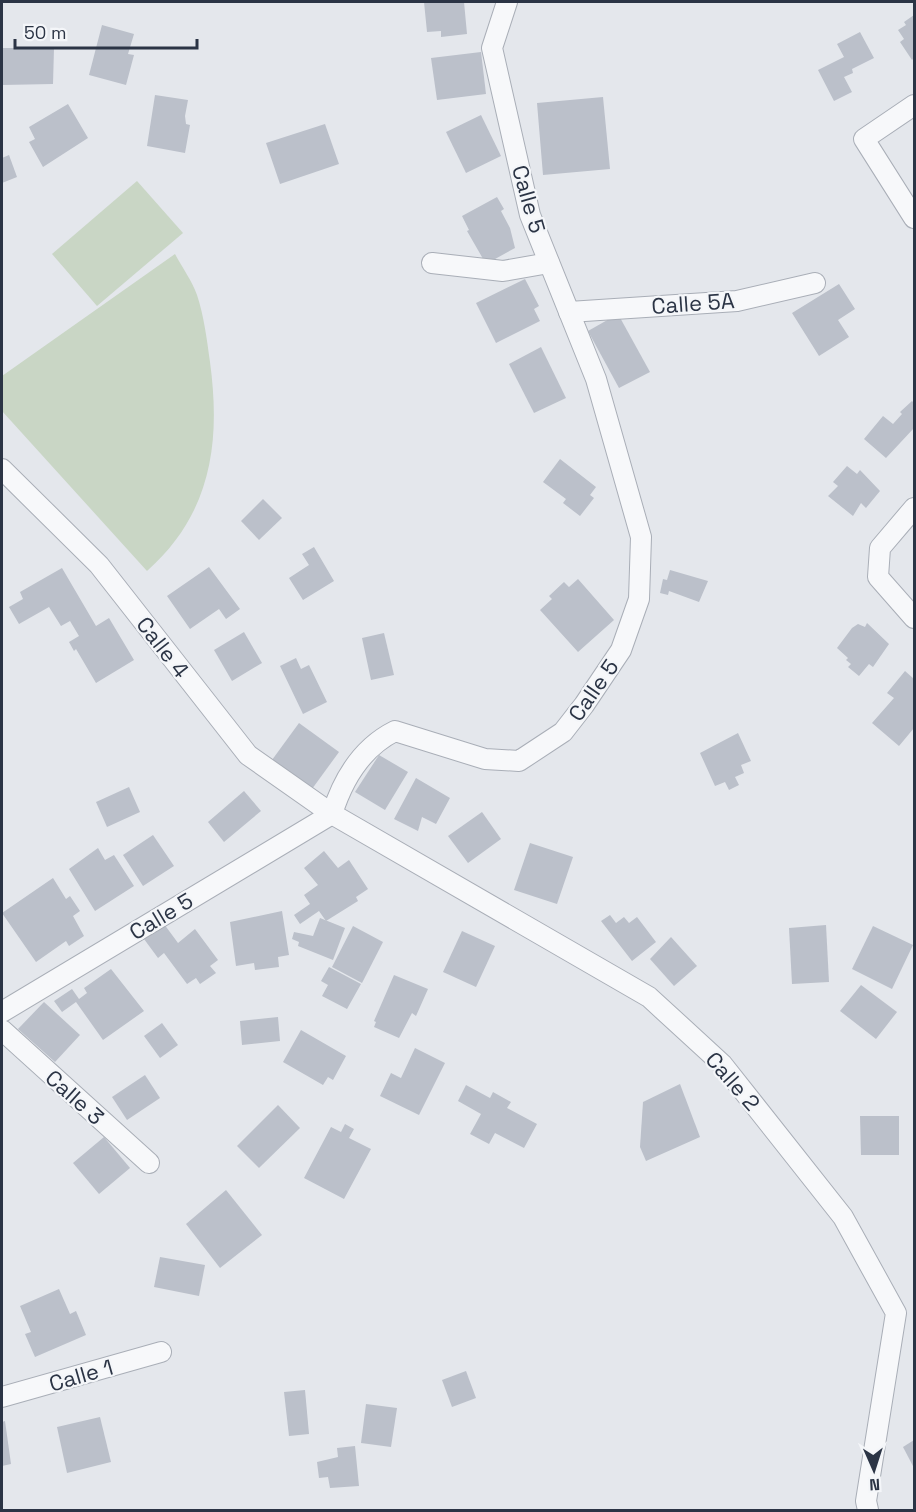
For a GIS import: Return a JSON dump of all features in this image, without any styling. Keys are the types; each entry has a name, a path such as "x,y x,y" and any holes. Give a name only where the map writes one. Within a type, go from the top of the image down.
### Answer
{"street":[{"name":"Calle 5","path":"2,1012 332,814 341,785 375,741 395,731 485,759 519,760 563,732 621,650 639,599 641,537 596,379 530,214 492,48 507,2"},
{"path":"915,105 864,139 915,218"},
{"path":"432,263 503,271 549,263"},
{"name":"Calle 5A","path":"569,312 737,301 815,282"},
{"name":"Calle 4","path":"2,469 99,565 248,755 332,814"},
{"path":"915,508 880,548 878,577 915,618"},
{"name":"Calle 2","path":"332,814 649,997 722,1064 837,1210 896,1313 866,1501 868,1510"},
{"name":"Calle 3","path":"2,1030 150,1164"},
{"name":"Calle 1","path":"2,1397 160,1353"}],"green space":[{"path":"137,181 183,233 97,306 52,254"},
{"path":"175,254 195,290 205,328 213,392 212,449 207,476 198,501 185,526 169,549 147,571 2,411 2,376"}],"building":[{"path":"424,2 464,2 467,34 441,37 441,31 427,32"},
{"path":"914,15 914,58 912,60 900,42 904,39 898,30 906,25 904,22"},
{"path":"102,25 134,34 128,54 134,55 126,85 89,75"},
{"path":"860,32 874,58 852,69 853,73 844,77 852,92 834,101 818,70 844,57 837,44"},
{"path":"2,48 54,48 53,84 2,85"},
{"path":"481,52 486,94 437,100 431,58"},
{"path":"155,95 188,100 185,116 186,124 190,125 185,153 147,146"},
{"path":"603,97 610,169 543,175 537,103"},
{"path":"68,104 88,138 43,167 29,142 35,139 29,127"},
{"path":"481,115 501,156 466,173 446,132"},
{"path":"325,124 339,164 280,184 266,143"},
{"path":"9,155 17,177 2,183 2,158"},
{"path":"497,197 504,209 501,211 510,228 515,248 486,264 467,231 469,230 462,216"},
{"path":"525,279 539,306 534,309 540,321 496,343 476,303"},
{"path":"839,284 855,309 838,320 849,337 819,356 792,313"},
{"path":"618,314 650,372 619,388 588,331"},
{"path":"541,347 566,398 534,413 509,364"},
{"path":"912,401 914,403 914,428 886,458 864,439 883,416 893,424 902,414 900,412"},
{"path":"560,459 596,487 590,495 594,498 580,516 563,503 566,499 543,482"},
{"path":"847,466 857,474 860,470 880,491 866,508 861,503 853,516 828,496 838,486 833,482"},
{"path":"263,499 282,518 259,540 241,521"},
{"path":"314,547 334,581 303,600 289,578 309,565 302,554"},
{"path":"209,567 240,609 226,619 219,609 190,629 167,596"},
{"path":"62,568 96,626 109,618 134,660 96,683 76,649 74,651 69,642 79,636 70,621 61,626 49,607 19,624 9,607 23,599 20,592"},
{"path":"670,570 708,581 699,602 669,591 668,595 660,593 663,579 667,580"},
{"path":"578,579 614,620 578,652 540,610 552,599 549,596 564,582 569,587"},
{"path":"867,623 889,644 873,667 869,664 859,676 848,667 851,664 846,660 848,658 837,648 852,628 858,624 865,627"},
{"path":"244,632 262,663 232,681 214,650"},
{"path":"384,633 394,675 371,680 362,638"},
{"path":"296,658 301,669 309,665 327,702 303,714 280,666"},
{"path":"905,671 914,679 914,728 899,746 872,723 894,698 887,693"},
{"path":"299,723 339,752 312,789 272,760"},
{"path":"738,733 751,761 741,765 744,773 735,777 739,785 729,790 725,782 715,786 700,753"},
{"path":"379,755 408,772 385,810 355,792"},
{"path":"416,778 450,798 436,824 422,817 418,831 394,819"},
{"path":"129,787 140,812 107,827 96,802"},
{"path":"244,791 261,811 224,842 208,822"},
{"path":"482,812 501,839 468,863 448,836"},
{"path":"153,835 174,866 143,886 123,855"},
{"path":"530,843 573,857 557,904 514,890"},
{"path":"98,848 105,860 114,855 134,886 95,911 69,869"},
{"path":"324,851 338,868 349,860 368,889 356,897 358,901 326,921 319,911 300,924 294,915 310,904 304,895 318,885 304,868"},
{"path":"53,878 66,899 70,896 80,911 73,916 84,936 69,946 66,941 36,962 2,913"},
{"path":"282,911 289,955 278,957 279,967 255,970 254,963 236,966 230,922"},
{"path":"610,915 616,923 624,917 629,923 637,917 656,942 632,961 601,921"},
{"path":"320,918 345,928 333,960 298,946 299,942 292,939 294,932 313,936"},
{"path":"164,924 178,943 195,929 218,960 210,966 216,973 200,984 196,978 187,984 164,953 158,958 144,939"},
{"path":"826,925 829,982 792,984 789,928"},
{"path":"353,926 383,942 362,983 332,967"},
{"path":"873,926 913,945 892,989 852,969"},
{"path":"462,931 495,946 476,987 443,972"},
{"path":"671,937 697,966 674,986 650,959"},
{"path":"329,967 361,984 347,1009 322,996 328,985 321,981"},
{"path":"111,969 144,1011 103,1040 76,1002 62,1012 54,1001 72,989 79,999 87,993 84,988"},
{"path":"394,975 428,989 416,1016 412,1013 399,1038 374,1027 376,1022 374,1021"},
{"path":"861,985 897,1012 876,1039 840,1011"},
{"path":"44,1002 80,1035 55,1062 18,1029"},
{"path":"278,1017 280,1041 242,1045 240,1021"},
{"path":"162,1023 178,1045 160,1058 144,1036"},
{"path":"301,1030 346,1056 333,1080 328,1077 323,1085 283,1062"},
{"path":"415,1048 445,1063 419,1115 380,1096 391,1073 401,1078"},
{"path":"145,1075 160,1098 127,1120 112,1097"},
{"path":"680,1084 700,1137 646,1161 640,1147 643,1102"},
{"path":"466,1085 490,1098 493,1092 511,1102 507,1108 537,1124 524,1148 495,1133 489,1144 470,1134 481,1114 458,1101"},
{"path":"278,1105 300,1128 259,1168 237,1146"},
{"path":"860,1116 899,1116 899,1155 861,1155"},
{"path":"345,1124 354,1129 349,1138 371,1149 344,1199 304,1178 331,1127 341,1132"},
{"path":"104,1137 130,1168 99,1194 73,1163"},
{"path":"226,1190 262,1235 220,1268 186,1224"},
{"path":"160,1257 205,1265 199,1296 154,1287"},
{"path":"59,1289 70,1314 76,1311 86,1335 35,1357 25,1334 31,1332 20,1306"},
{"path":"466,1371 476,1398 452,1407 442,1380"},
{"path":"305,1390 309,1434 289,1436 284,1392"},
{"path":"366,1404 397,1408 391,1447 361,1443"},
{"path":"100,1417 111,1462 67,1473 57,1427"},
{"path":"5,1421 11,1464 2,1466 2,1422"},
{"path":"914,1440 914,1468 903,1447"},
{"path":"355,1446 359,1486 330,1488 328,1477 319,1478 317,1462 338,1457 337,1448"}]}
